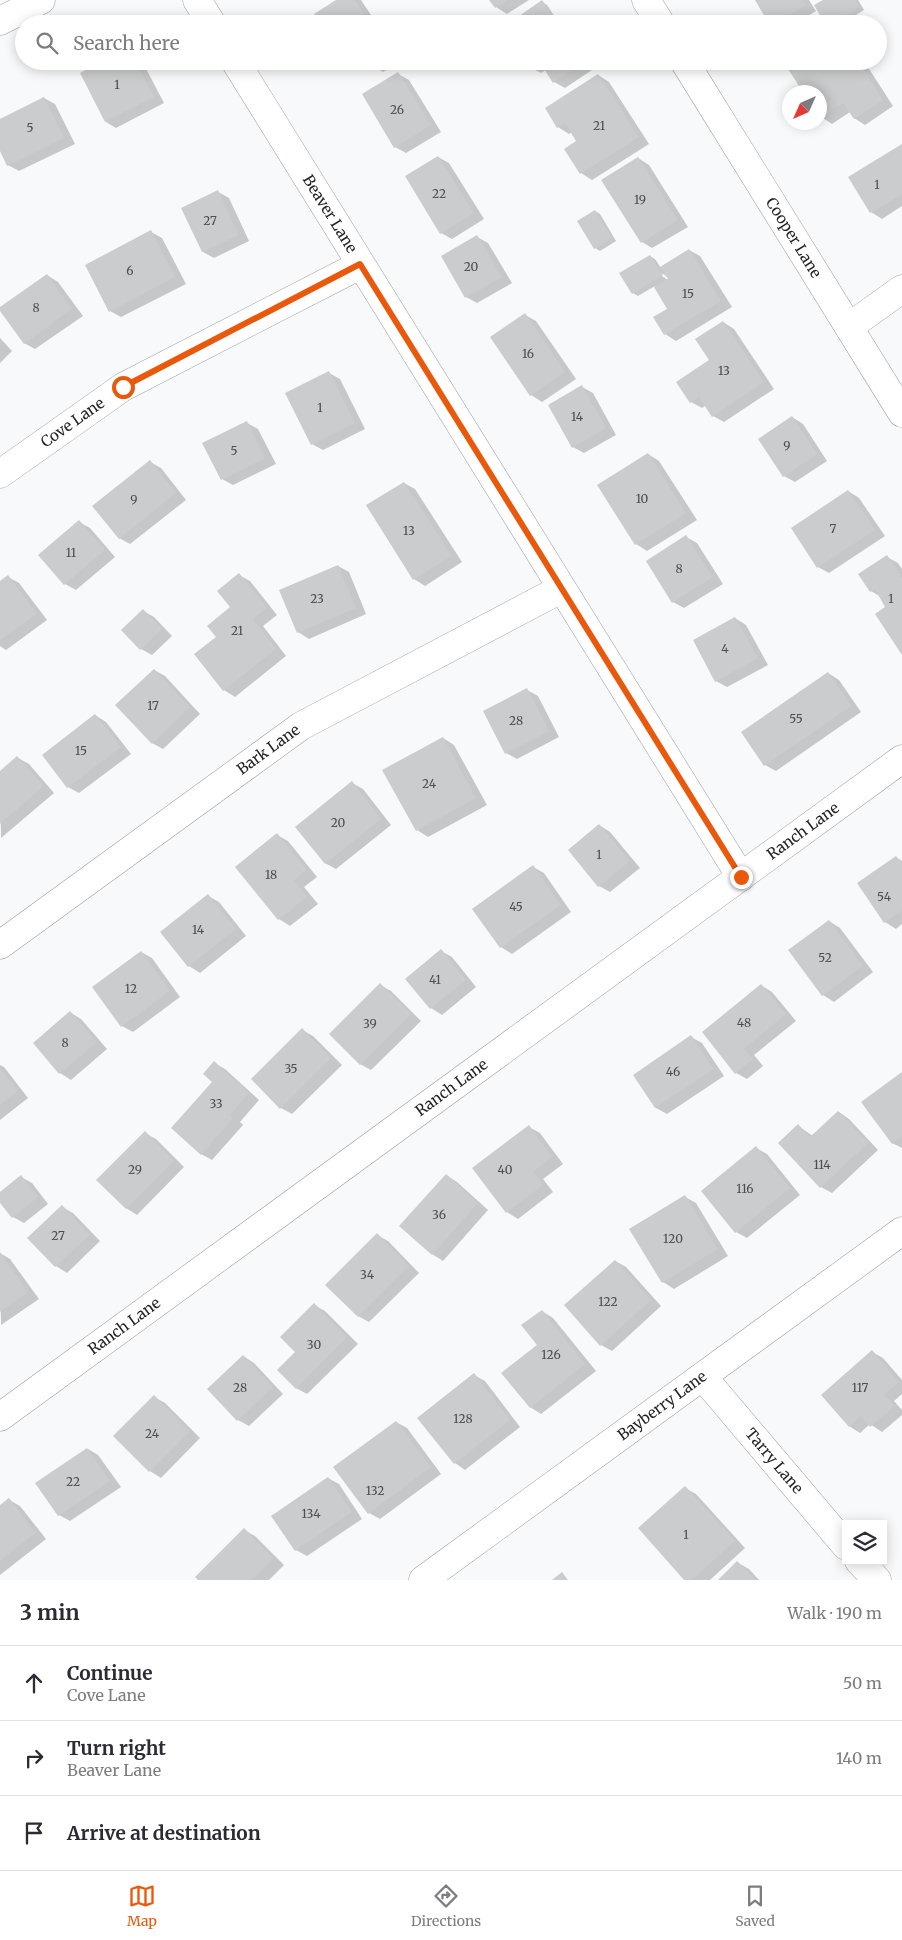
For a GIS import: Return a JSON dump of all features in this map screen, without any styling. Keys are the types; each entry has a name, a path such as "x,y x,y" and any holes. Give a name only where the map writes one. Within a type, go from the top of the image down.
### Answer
{"street":[{"path":"0,21 41,0"},
{"path":"197,0 206,15"},
{"path":"646,0 655,15"},
{"name":"Beaver Lane","path":"241,70 741,877"},
{"name":"Cooper Lane","path":"690,70 902,414"},
{"name":"Cove Lane","path":"0,474 123,387 360,264"},
{"path":"849,327 902,289"},
{"name":"Bark Lane","path":"0,945 300,726 561,589"},
{"name":"Ranch Lane","path":"0,1417 902,759"},
{"name":"Bayberry Lane","path":"423,1580 902,1232"},
{"name":"Tarry Lane","path":"703,1376 842,1541"},
{"path":"863,1565 877,1580"}],"building":[{"path":"336,0 355,0 365,15 315,15"},
{"path":"489,0 508,0 495,8"},
{"path":"542,0 552,15 521,15"},
{"path":"755,0 803,0 806,5 789,15 764,15"},
{"path":"823,0 855,0 860,7 847,15 820,15 814,5"},
{"path":"86,70 140,70 154,97 105,122 80,73"},
{"path":"545,70 572,70 553,83"},
{"path":"789,70 864,70 883,100 854,119 843,103 827,113 827,85 798,85"},
{"path":"398,72 431,125 394,148 362,94"},
{"path":"598,74 639,137 580,174 564,149 576,141 565,123 557,128 545,108"},
{"path":"44,97 64,138 7,166 0,151 0,119"},
{"path":"902,144 902,194 870,213 848,177"},
{"path":"438,156 474,213 440,234 405,176"},
{"path":"638,157 678,220 641,243 601,180"},
{"path":"218,190 239,235 202,252 181,208"},
{"path":"595,210 612,238 594,249 577,221"},
{"path":"151,230 175,277 109,312 85,265"},
{"path":"477,235 502,277 465,298 441,256"},
{"path":"689,249 721,301 664,335 653,317 667,309 654,287 668,279 660,267"},
{"path":"650,255 663,275 632,294 619,273"},
{"path":"47,274 72,309 24,344 0,311 0,307"},
{"path":"525,313 565,372 530,396 490,337"},
{"path":"723,321 764,382 712,417 699,397 690,403 676,382 709,360 695,339"},
{"path":"329,371 355,423 311,445 285,393"},
{"path":"582,385 606,428 572,448 548,405"},
{"path":"792,416 817,454 783,477 758,439"},
{"path":"247,421 265,458 221,480 202,443"},
{"path":"648,453 686,513 635,545 597,485"},
{"path":"150,460 176,493 119,539 92,506"},
{"path":"404,482 452,556 413,580 366,505"},
{"path":"848,490 875,530 817,568 791,528"},
{"path":"79,520 105,550 64,585 38,555"},
{"path":"686,535 713,577 672,603 646,561"},
{"path":"887,555 902,578 902,655 875,614 885,607 875,589 870,592 858,574"},
{"path":"338,565 356,608 297,633 279,590"},
{"path":"239,573 267,608 253,619 276,649 223,691 194,654 216,637 207,626 230,607 217,591"},
{"path":"8,575 37,614 0,640 0,581"},
{"path":"143,609 162,629 140,650 121,630"},
{"path":"735,617 758,658 715,682 693,640"},
{"path":"154,669 190,707 152,744 115,705"},
{"path":"828,672 851,706 764,766 741,732"},
{"path":"527,688 549,731 505,754 483,711"},
{"path":"95,714 121,747 67,788 42,755"},
{"path":"443,737 476,798 416,831 382,770"},
{"path":"17,756 44,786 0,824 0,771"},
{"path":"352,781 381,819 325,864 295,827"},
{"path":"599,824 630,861 598,887 568,850"},
{"path":"277,833 307,870 294,880 307,897 278,920 235,867"},
{"path":"896,856 902,864 902,911 884,923 857,883"},
{"path":"533,865 561,905 500,948 472,909"},
{"path":"208,894 236,929 188,967 160,932"},
{"path":"829,920 863,966 822,996 788,950"},
{"path":"441,949 466,980 430,1009 405,979"},
{"path":"141,951 170,991 121,1027 92,987"},
{"path":"380,983 411,1014 360,1065 329,1034"},
{"path":"761,984 786,1014 744,1049 753,1059 735,1074 702,1032"},
{"path":"70,1011 97,1042 59,1074 33,1043"},
{"path":"302,1028 331,1058 280,1109 251,1079"},
{"path":"691,1035 714,1069 655,1108 633,1075"},
{"path":"214,1061 249,1093 230,1115 233,1118 201,1155 171,1128 212,1082 203,1074"},
{"path":"0,1068 18,1091 0,1105"},
{"path":"902,1072 902,1136 892,1144 861,1102"},
{"path":"838,1111 868,1143 820,1188 778,1143 798,1124 810,1137"},
{"path":"529,1125 552,1157 533,1172 543,1185 506,1213 472,1168"},
{"path":"145,1131 174,1161 126,1209 96,1180"},
{"path":"756,1146 790,1188 735,1233 701,1191"},
{"path":"446,1174 478,1203 432,1255 399,1226"},
{"path":"21,1175 38,1197 12,1218 0,1203 0,1192"},
{"path":"685,1195 718,1249 662,1283 629,1229"},
{"path":"62,1205 90,1235 55,1267 27,1238"},
{"path":"377,1233 409,1266 358,1317 325,1285"},
{"path":"0,1252 28,1292 0,1312"},
{"path":"615,1260 651,1300 600,1346 564,1305"},
{"path":"314,1303 347,1337 296,1389 277,1370 295,1352 280,1337"},
{"path":"542,1310 585,1364 530,1408 501,1373 537,1345 521,1325"},
{"path":"872,1350 899,1382 884,1394 895,1406 870,1427 861,1416 849,1427 821,1395"},
{"path":"243,1355 273,1387 237,1421 207,1389"},
{"path":"474,1373 510,1420 454,1464 417,1418"},
{"path":"154,1395 190,1432 149,1472 113,1436"},
{"path":"396,1421 431,1467 368,1514 333,1467"},
{"path":"87,1448 110,1481 58,1516 35,1483"},
{"path":"328,1477 352,1512 295,1551 271,1516"},
{"path":"685,1486 735,1541 692,1580 684,1580 638,1528"},
{"path":"9,1498 36,1533 0,1560 0,1505"},
{"path":"244,1528 274,1558 252,1580 198,1580 195,1577"},
{"path":"737,1561 756,1580 718,1580"},
{"path":"562,1572 568,1580 552,1580"}],"route":[{"path":"123,387 360,264 741,877"}]}
